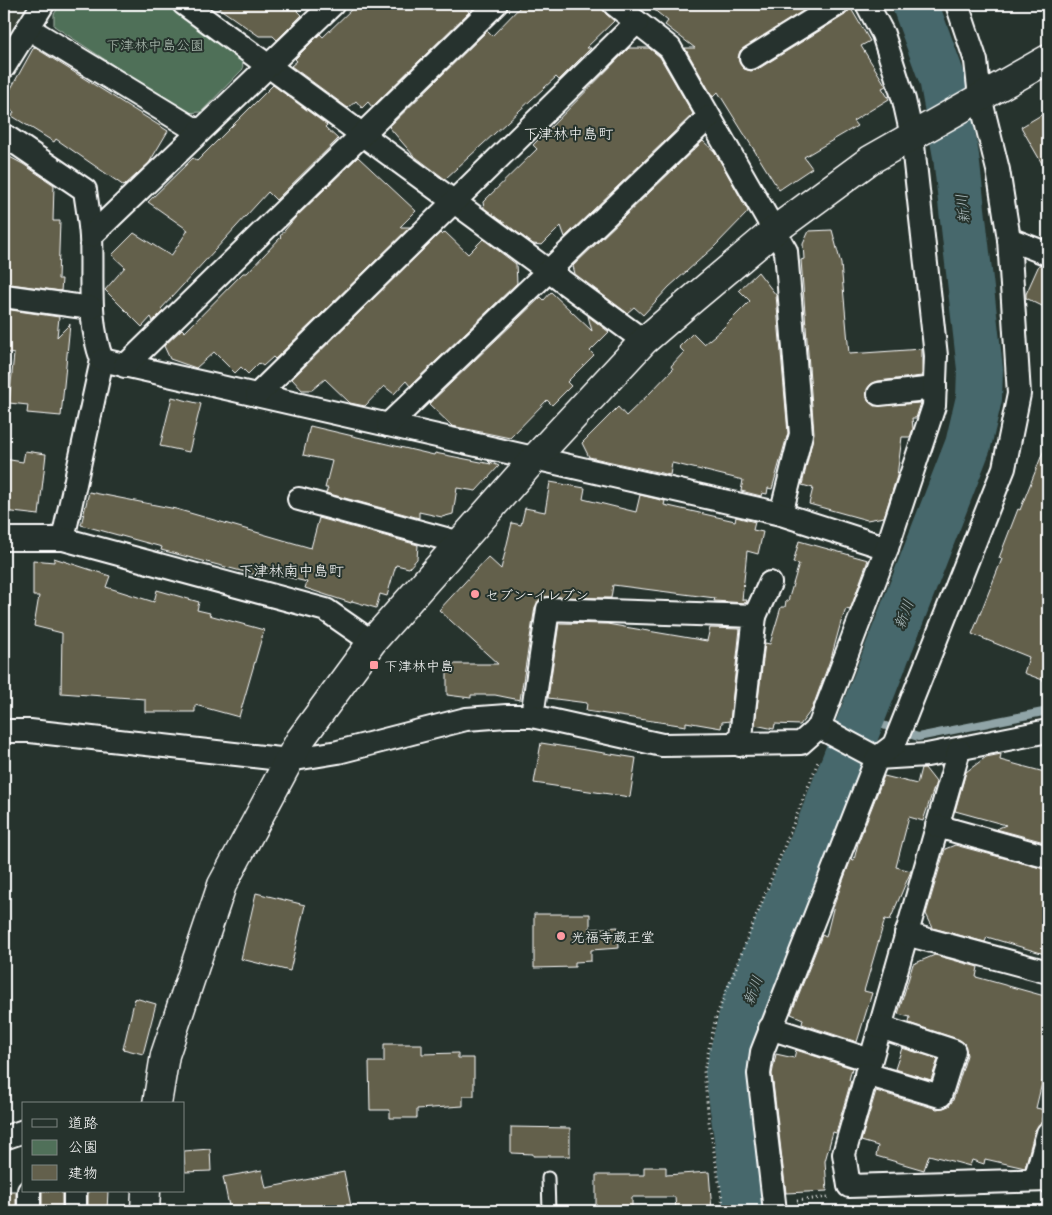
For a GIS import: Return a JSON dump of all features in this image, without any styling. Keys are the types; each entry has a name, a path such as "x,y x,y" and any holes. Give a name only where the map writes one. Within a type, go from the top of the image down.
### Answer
{"street":[{"path":"4,67 43,4"},
{"path":"184,4 644,341"},
{"path":"91,236 333,4"},
{"path":"125,366 496,4"},
{"path":"614,4 670,48 786,251 801,434 781,514"},
{"path":"751,58 838,4"},
{"path":"4,731 30,731 289,760 338,752 466,719 532,716 662,745 801,743 826,731 934,406 936,356 921,131 904,100 883,34 867,4"},
{"path":"774,1207 759,1074 762,1052 879,752 905,718 1004,468 1019,394 1009,239 998,170 973,101 976,61 957,4"},
{"path":"256,395 637,22"},
{"path":"28,28 199,132"},
{"path":"157,1102 164,1055 222,885 300,740 372,642 535,458 644,341 775,230 870,160 1048,59"},
{"path":"388,425 709,117"},
{"path":"4,135 85,190 91,236 91,308 94,339 102,360 63,539"},
{"path":"1009,239 1048,254"},
{"path":"4,296 91,308"},
{"path":"102,360 781,514 888,548"},
{"path":"879,394 935,388"},
{"path":"298,499 461,543"},
{"path":"4,539 63,539 326,610 372,642"},
{"path":"740,745 755,616 770,583"},
{"path":"532,716 548,609 755,616"},
{"path":"826,731 879,752 927,755 1048,731"},
{"path":"959,750 844,1154 849,1186 1042,1180 1048,1134"},
{"path":"937,826 1048,856"},
{"path":"906,934 1048,972"},
{"path":"770,1028 940,1096 954,1051 880,1027"},
{"path":"4,1138 22,1132"},
{"path":"29,1192 29,1211"},
{"path":"75,1192 75,1211"},
{"path":"145,1211 146,1192"}],"lane":[{"path":"548,1178 549,1211"}],"path":[{"path":"724,1211 709,1122 704,1071 716,1017 820,758 826,731"},
{"path":"774,1207 837,1196 849,1186"}],"shaded area":[{"path":"4,4 27,4 4,42"}],"green space":[{"name":"下津林中島公園","path":"61,4 169,4 242,58 243,69 201,112 186,113 54,26 54,14"}],"building":[{"path":"213,4 291,4 302,15 277,40 273,36 259,36"},
{"path":"357,4 462,4 469,12 372,107 368,102 362,108 356,101 348,108 291,66 297,61 295,59 320,34 323,37"},
{"path":"523,4 601,4 606,14 614,21 586,48 591,48 559,80 556,77 445,179 413,155 389,127 487,31 492,36"},
{"path":"647,4 814,4 740,51 738,58 740,64 744,69 751,71 758,69 845,15 850,7 870,41 861,46 886,86 882,88 889,99 853,121 857,126 804,157 812,168 779,190 718,92 713,97 685,48 695,48 665,25 668,21"},
{"path":"34,47 168,131 149,163 124,186 56,139 54,142 12,116 14,112 4,106 4,101"},
{"path":"629,48 649,48 660,57 693,114 565,237 561,226 542,245 533,244 484,208 483,202 537,149 533,145"},
{"path":"273,85 327,125 325,127 338,139 276,200 268,192 161,309 163,311 153,321 151,317 142,327 105,290 125,267 112,255 134,233 171,256 188,230 148,202 193,158 197,161"},
{"path":"1048,111 1048,174 1021,127"},
{"path":"703,141 715,152 748,211 714,247 669,287 643,315 634,307 627,313 575,274 573,266"},
{"path":"4,154 23,164 54,185 53,221 60,221 58,279 62,279 61,291 4,283"},
{"path":"358,157 416,211 400,227 410,227 275,359 273,357 263,366 259,363 248,374 241,367 235,373 214,352 196,368 170,359 164,346 182,329 185,332 243,273 247,273 281,237 295,218"},
{"path":"832,230 841,264 849,354 922,349 922,376 878,381 871,384 867,389 868,401 874,406 921,403 916,418 912,418 913,429 910,437 902,437 897,476 884,517 867,520 809,504 813,488 802,485 814,433 801,260 804,259 803,244 809,231"},
{"path":"445,232 468,254 483,239 516,264 517,283 410,386 406,381 394,394 384,386 365,406 350,403 325,379 312,390 302,390 292,379 440,233 442,235"},
{"path":"1039,265 1048,267 1048,309 1026,298"},
{"path":"758,272 776,295 788,433 772,489 768,488 767,494 762,493 761,496 741,491 743,480 672,463 670,475 589,457 582,443 618,407 626,416 650,393 673,369 671,366 684,352 679,347 693,333 704,344 720,331 750,301 739,290"},
{"path":"551,292 592,331 588,316 609,332 590,351 594,355 567,382 571,386 552,405 547,400 510,438 452,426 429,404 541,297 544,300"},
{"path":"4,309 59,317 57,337 70,324 61,416 27,413 28,405 9,403 14,354 4,352"},
{"path":"172,397 201,404 189,452 160,446"},
{"path":"310,426 434,455 435,453 491,464 488,461 499,466 476,491 457,488 453,514 442,517 419,512 419,518 326,493 328,488 325,488 332,461 303,455"},
{"path":"1047,442 1048,682 1024,673 1029,657 972,634 1002,559 999,558 1018,509 1020,510"},
{"path":"25,451 46,454 39,515 4,511 4,459 23,462"},
{"path":"550,482 585,488 583,499 636,512 640,495 665,501 664,505 735,521 736,517 755,522 753,530 763,532 758,554 747,551 742,600 747,600 746,603 714,601 715,598 613,585 611,598 543,597 535,607 520,700 495,695 471,695 471,698 447,695 447,664 498,664 439,610 488,557 501,569 512,523 521,525 525,508 545,512"},
{"path":"89,492 176,509 311,548 319,518 418,545 417,559 409,568 396,565 387,596 380,594 376,608 352,601 351,603 305,588 307,582 262,571 260,576 161,550 162,547 81,525"},
{"path":"799,541 868,560 850,610 846,609 841,622 832,655 812,709 800,725 775,724 774,729 755,725 765,643 770,644 781,607 785,607 786,601 788,601 799,564 793,563"},
{"path":"54,558 110,576 106,587 154,602 157,590 199,602 197,610 210,613 209,615 264,630 239,717 195,705 195,712 145,712 145,699 61,693 62,633 34,626 39,596 33,596 33,560 54,562"},
{"path":"559,623 607,624 707,641 710,628 740,629 730,721 722,722 721,728 686,722 686,726 586,711 587,703 548,698"},
{"path":"541,743 636,758 630,797 534,783"},
{"path":"1001,754 1000,760 1048,773 1048,843 996,829 1006,825 955,811 966,772 986,757"},
{"path":"921,768 925,768 936,782 923,821 909,817 896,867 911,871 890,920 885,919 864,991 872,993 857,1042 802,1024 803,1019 791,1014 822,935 826,937 834,905 851,859 854,860 858,843 884,776 917,784"},
{"path":"955,845 1048,870 1048,955 987,937 985,942 933,928 926,914 945,849"},
{"path":"256,893 305,905 290,971 241,959"},
{"path":"534,914 590,914 590,929 618,927 619,948 591,950 591,961 575,962 575,967 534,968"},
{"path":"935,955 978,967 976,977 1048,997 1048,1058 1036,1108 1045,1110 1042,1122 1035,1130 1025,1168 985,1159 984,1164 972,1160 970,1166 929,1155 924,1170 876,1156 878,1146 861,1141 876,1091 937,1109 949,1106 953,1100 967,1055 964,1043 958,1039 909,1023 910,1017 898,1014 913,964"},
{"path":"135,998 156,1004 143,1054 123,1049"},
{"path":"384,1044 422,1044 422,1054 458,1053 458,1058 474,1058 474,1096 463,1096 463,1106 417,1109 417,1118 390,1118 390,1110 370,1110 369,1062 384,1062"},
{"path":"902,1048 938,1059 931,1080 895,1069"},
{"path":"796,1050 852,1068 849,1080 851,1081 836,1133 833,1132 825,1161 827,1191 786,1193 772,1074 776,1054 794,1058"},
{"path":"511,1127 570,1128 570,1156 533,1156 533,1154 511,1153"},
{"path":"210,1149 211,1171 185,1172 185,1151"},
{"path":"644,1167 666,1167 666,1175 709,1172 712,1211 676,1211 675,1197 632,1197 632,1211 596,1211 596,1175 644,1175"},
{"path":"262,1170 266,1188 344,1172 352,1211 230,1211 223,1177"},
{"path":"4,1191 16,1191 16,1211 4,1211"},
{"path":"42,1192 62,1192 62,1211 42,1211"},
{"path":"88,1192 108,1192 107,1211 88,1211"}],"waterway":[{"name":"新川","path":"747,1211 728,1072 745,1003 820,825 968,445 979,398 980,369 956,156 942,78 915,4"},
{"path":"862,714 880,724 918,737 1048,711"}],"place":[{"name":"セブン-イレブン","path":"475,594"},
{"name":"下津林中島","path":"374,665"},
{"name":"光福寺蔵王堂","path":"561,936"}],"district":[{"name":"下津林中島町","path":"568,133"},
{"name":"下津林南中島町","path":"291,570"}]}
